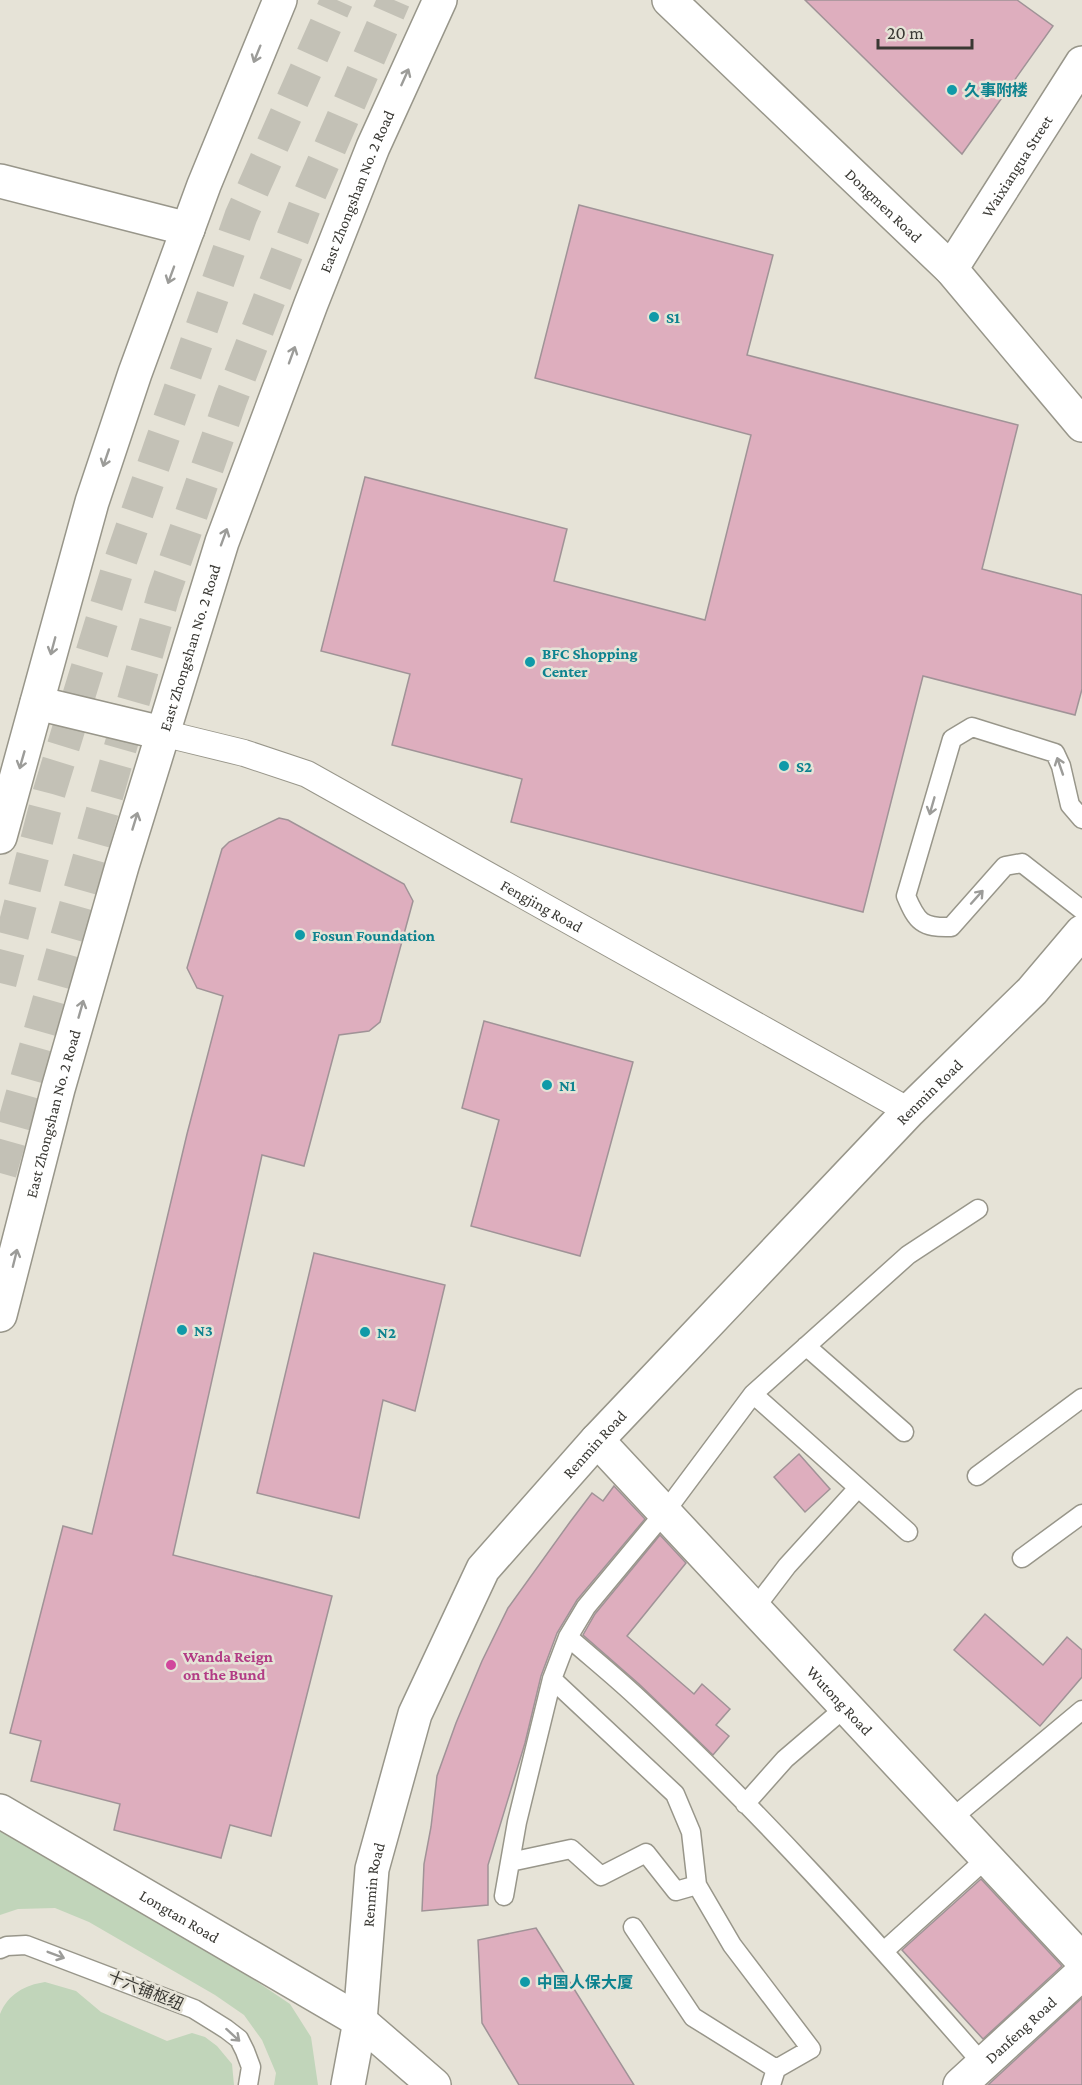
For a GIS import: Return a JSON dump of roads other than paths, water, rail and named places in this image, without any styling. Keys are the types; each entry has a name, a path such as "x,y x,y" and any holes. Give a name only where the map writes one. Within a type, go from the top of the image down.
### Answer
{"street":[{"name":"East Zhongshan No. 2 Road","path":"0,1314 58,1089 162,733 222,542 311,304 373,147 440,0"},
{"name":"Dongmen Road","path":"669,0 951,268 1082,425"},
{"path":"0,837 92,502 135,373 188,229 280,8"},
{"name":"Waixiangua Street","path":"951,268 1082,63"},
{"path":"0,181 188,229"},
{"path":"37,703 162,733"},
{"name":"Fengjing Road","path":"162,733 244,753 307,774 909,1111"},
{"name":"Renmin Road","path":"348,2085 360,2021 372,1869 415,1714 483,1569 597,1440 909,1111 1032,991 1082,932"},
{"name":"Wutong Road","path":"597,1440 1082,1960"},
{"name":"Longtan Road","path":"0,1810 360,2021 434,2085"},
{"name":"Danfeng Road","path":"971,2074 1082,1973"}],"lane":[{"path":"1082,819 1070,805 1061,766 1055,753 972,727 952,740 906,896 916,918 932,928 951,927 1005,866 1022,863 1082,910"},
{"path":"504,1896 517,1822 552,1678 568,1637 586,1607 665,1512 753,1394 908,1255 978,1209"},
{"path":"806,1346 904,1432"},
{"path":"753,1394 908,1532"},
{"path":"977,1476 1082,1398"},
{"path":"755,1608 787,1566 858,1488"},
{"path":"1022,1558 1082,1514"},
{"path":"568,1637 639,1699 745,1804 884,1952 971,2074"},
{"path":"552,1678 675,1794 691,1832 697,1885 732,1945 811,2049 773,2077 693,2017 633,1927"},
{"path":"745,1804 785,1759 846,1706"},
{"path":"951,1819 1082,1710"},
{"path":"510,1862 571,1849 600,1876 646,1853 675,1891 697,1885"},
{"path":"884,1952 987,1858"},
{"name":"十六铺枢纽","path":"0,1949 7,1946 26,1945 194,2010 239,2039 251,2067 248,2085"}],"tunnel":[{"path":"0,983 49,793 118,568 241,216 337,0"},
{"path":"0,1173 164,593 231,399 308,198 394,0"}],"place":[{"name":"久事附楼","path":"952,90"},
{"name":"S1","path":"654,317"},
{"name":"BFC Shopping Center","path":"530,662"},
{"name":"S2","path":"784,766"},
{"name":"Fosun Foundation","path":"300,935"},
{"name":"N1","path":"547,1085"},
{"name":"N3","path":"182,1330"},
{"name":"N2","path":"365,1332"},
{"name":"Wanda Reign on the Bund","path":"171,1665"},
{"name":"中国人保大厦","path":"525,1982"}]}
